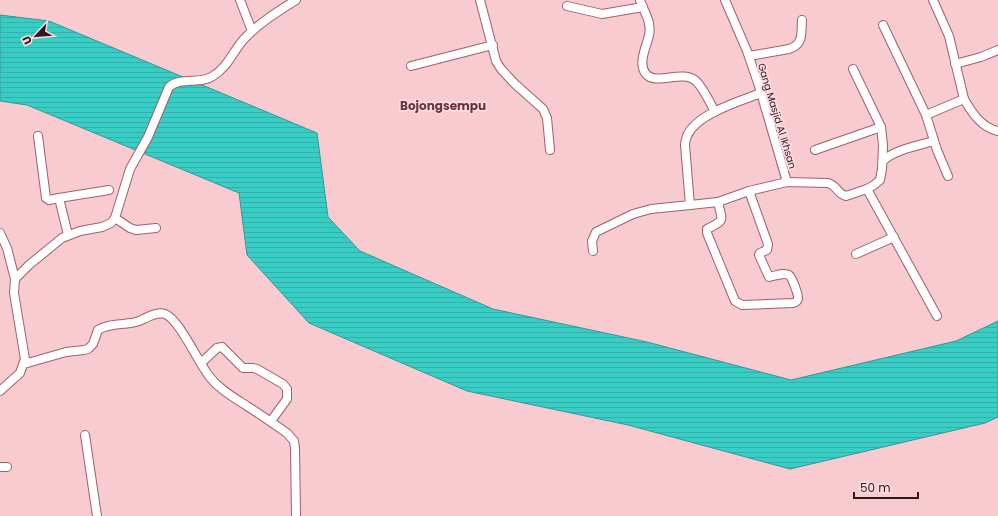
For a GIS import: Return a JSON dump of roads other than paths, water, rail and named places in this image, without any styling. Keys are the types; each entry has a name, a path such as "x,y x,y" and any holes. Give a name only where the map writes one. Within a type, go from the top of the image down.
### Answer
{"street":[{"path":"240,0 252,31"},
{"path":"15,279 29,265 68,235 80,231 102,228 111,223 115,218 130,169 148,137 169,87 177,82 205,80 215,76 252,31 296,0"},
{"path":"480,0 496,61 501,69 515,84 543,109 546,114 550,150"},
{"name":"Gang Masjid Al Ikhsan","path":"726,0 761,93 787,182"},
{"path":"933,0 949,36 955,64 961,80 964,99 972,112 983,124 988,128 998,131"},
{"path":"567,6 602,14 641,4 648,15 650,24 650,34 643,60 643,68 646,74 653,78 687,76 696,81 716,112"},
{"name":"Gang Masjid Al Ikhsan","path":"748,56 789,49 795,46 800,40 802,20"},
{"path":"883,24 926,115 948,176"},
{"path":"411,66 493,45"},
{"path":"955,64 981,57 998,50"},
{"path":"593,251 592,241 596,232 626,217 647,209 718,202 749,191 787,182 828,183 834,185 840,194 846,196 867,189 880,180 882,175 883,160 881,127 853,69"},
{"path":"690,205 685,145 686,137 691,129 698,122 716,112 761,93"},
{"path":"926,115 964,99"},
{"path":"815,150 881,127"},
{"path":"38,136 46,198 49,200 109,190"},
{"path":"883,160 896,153 934,140"},
{"path":"867,189 937,316"},
{"path":"718,202 722,220 707,229 707,232 735,301 742,305 797,302 798,294 791,277 785,274 769,276 759,255 767,250 768,244 749,191"},
{"path":"58,198 68,235"},
{"path":"115,218 130,228 136,230 156,228"},
{"path":"0,233 7,248 15,279 14,293 25,359 20,373 0,391"},
{"path":"856,254 894,237"},
{"path":"24,364 66,352 88,349 93,344 96,333 102,328 112,324 130,324 158,314 168,316 177,324 210,377 229,395 271,421 287,433 294,441 296,516"},
{"path":"200,363 217,348 222,347 243,368 253,368 283,384 287,389 287,398 271,421"},
{"path":"85,435 97,516"}],"water":[{"path":"0,15 49,21 317,133 328,217 360,251 493,309 647,342 791,380 956,341 998,321 998,417 985,423 790,469 628,425 467,391 309,323 247,255 239,193 27,105 0,101"}],"district":[{"name":"Bojongsempu","path":"443,105"}]}
